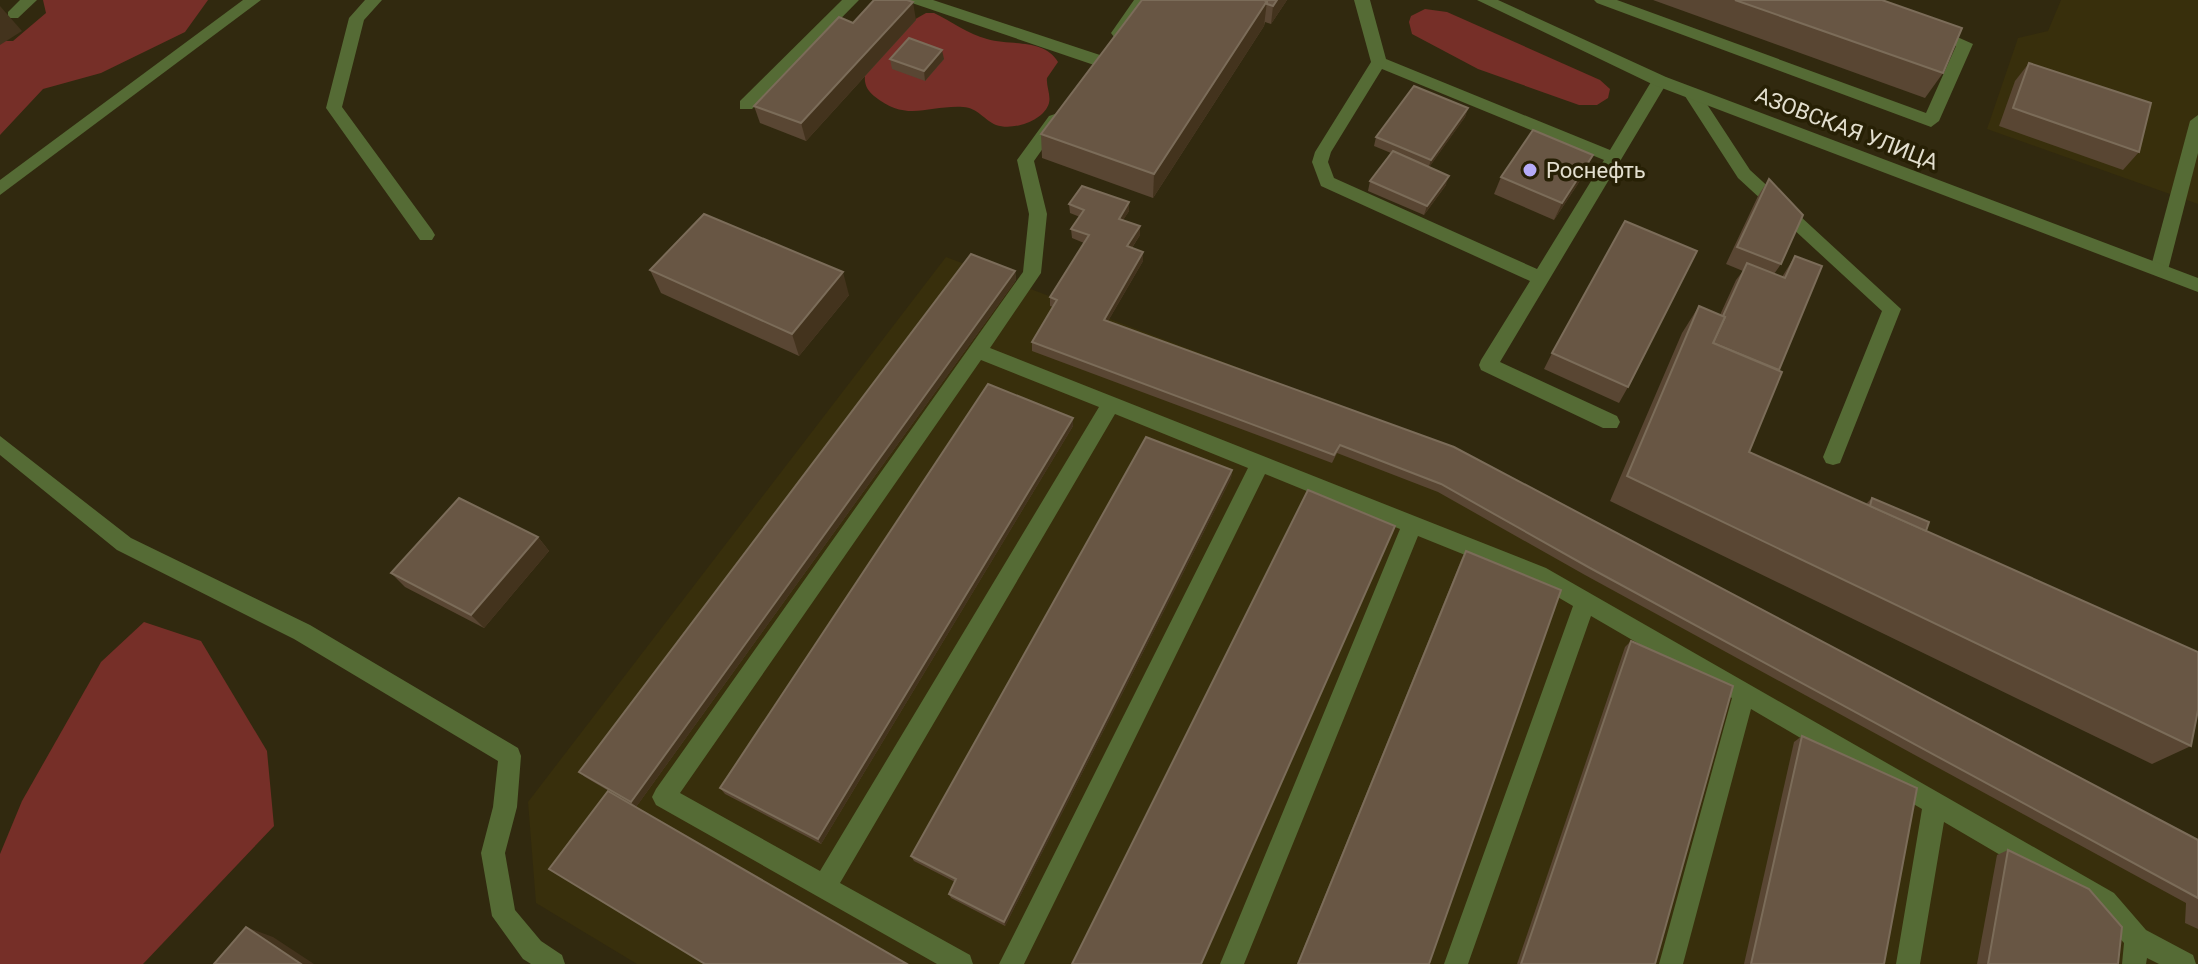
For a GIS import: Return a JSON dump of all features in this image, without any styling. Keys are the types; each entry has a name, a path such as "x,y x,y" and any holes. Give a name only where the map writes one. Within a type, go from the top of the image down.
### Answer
{"street":[{"path":"13,15 29,0"},
{"path":"374,0 357,18 334,108 426,235"},
{"path":"746,105 851,0"},
{"path":"917,0 1095,67 1142,0"},
{"path":"1362,0 1379,62 1323,152 1320,162 1327,182 1541,278"},
{"name":"АЗОВСКАЯ УЛИЦА","path":"1485,0 1660,81 2198,285"},
{"path":"1602,0 1931,121 1965,44 1922,29"},
{"path":"0,189 248,1"},
{"path":"1379,62 1614,158"},
{"path":"1610,422 1488,365 1660,81"},
{"path":"1691,93 1744,174 1892,309 1833,457"},
{"path":"961,964 664,797 1032,273 1038,214 1025,160 1063,111"},
{"path":"2159,270 2198,121"},
{"path":"978,351 1539,575 2105,902 2136,952 2184,964"},
{"path":"824,887 1111,404"},
{"path":"0,444 124,544 302,632 510,756 505,807 493,853 504,916 532,950 553,964"},
{"path":"1011,964 1260,464"},
{"path":"1232,964 1412,525"},
{"path":"1456,964 1585,602"},
{"path":"1671,964 1744,693"},
{"path":"1908,964 1935,804"}],"shaded area":[{"path":"43,0 208,0 185,32 101,73 43,89 0,135 0,41 13,41 46,13"},
{"path":"2061,0 2198,0 2198,204 1987,129 2018,38 2048,31"},
{"path":"1425,9 1447,12 1600,80 1610,89 1608,98 1597,105 1579,105 1478,69 1412,34 1411,16"},
{"path":"926,13 934,13 980,37 1035,46 1052,54 1058,62 1047,78 1049,103 1041,115 1027,123 1003,127 968,108 907,111 874,96 866,87 865,75 912,21"},
{"path":"946,257 1361,414 2198,846 2198,964 637,964 536,903 528,802"},
{"path":"144,622 201,641 267,751 274,826 143,964 0,964 0,854 22,801 101,662"}],"building":[{"path":"874,0 913,2 801,123 754,106 839,17 853,23"},
{"path":"1142,0 1267,1 1154,174 1041,134"},
{"path":"1264,0 1277,0 1273,6"},
{"path":"1735,0 1882,0 1962,28 1943,73"},
{"path":"909,38 942,50 924,71 890,59"},
{"path":"2029,63 2151,103 2139,152 2013,108"},
{"path":"1414,86 1468,108 1431,160 1376,137"},
{"path":"1533,130 1593,155 1562,203 1501,177"},
{"path":"1393,151 1449,176 1427,206 1370,181"},
{"path":"1769,179 1803,215 1781,264 1737,247"},
{"path":"1082,186 1129,202 1119,219 1140,226 1127,246 1143,252 1104,320 1454,447 2198,840 2198,898 1441,484 1340,445 1334,455 1032,342 1057,300 1050,297 1089,235 1071,229 1084,210 1069,204"},
{"path":"704,214 843,272 792,334 650,270"},
{"path":"1625,221 1697,251 1628,387 1552,353"},
{"path":"971,254 1015,271 631,802 579,772"},
{"path":"1795,256 1822,266 1779,370 1713,343 1747,263 1785,278"},
{"path":"1699,306 1725,317 1713,343 1782,372 1749,452 2198,652 2198,710 2191,746 1627,476"},
{"path":"988,384 1073,418 818,839 720,788"},
{"path":"1146,437 1232,470 1004,922 949,894 956,879 911,856"},
{"path":"1308,490 1395,526 1201,964 1072,964"},
{"path":"459,498 538,537 471,615 391,573"},
{"path":"1872,498 1929,522 1926,531 1870,506"},
{"path":"1466,551 1561,590 1429,964 1298,964"},
{"path":"1631,641 1733,686 1655,964 1521,964"},
{"path":"1802,736 1917,788 1884,964 1751,964"},
{"path":"608,791 907,964 705,964 549,869"},
{"path":"2008,850 2089,889 2122,927 2118,964 1988,964"},
{"path":"246,927 301,964 214,964"}],"place":[{"name":"Роснефть","path":"1530,170"}]}
